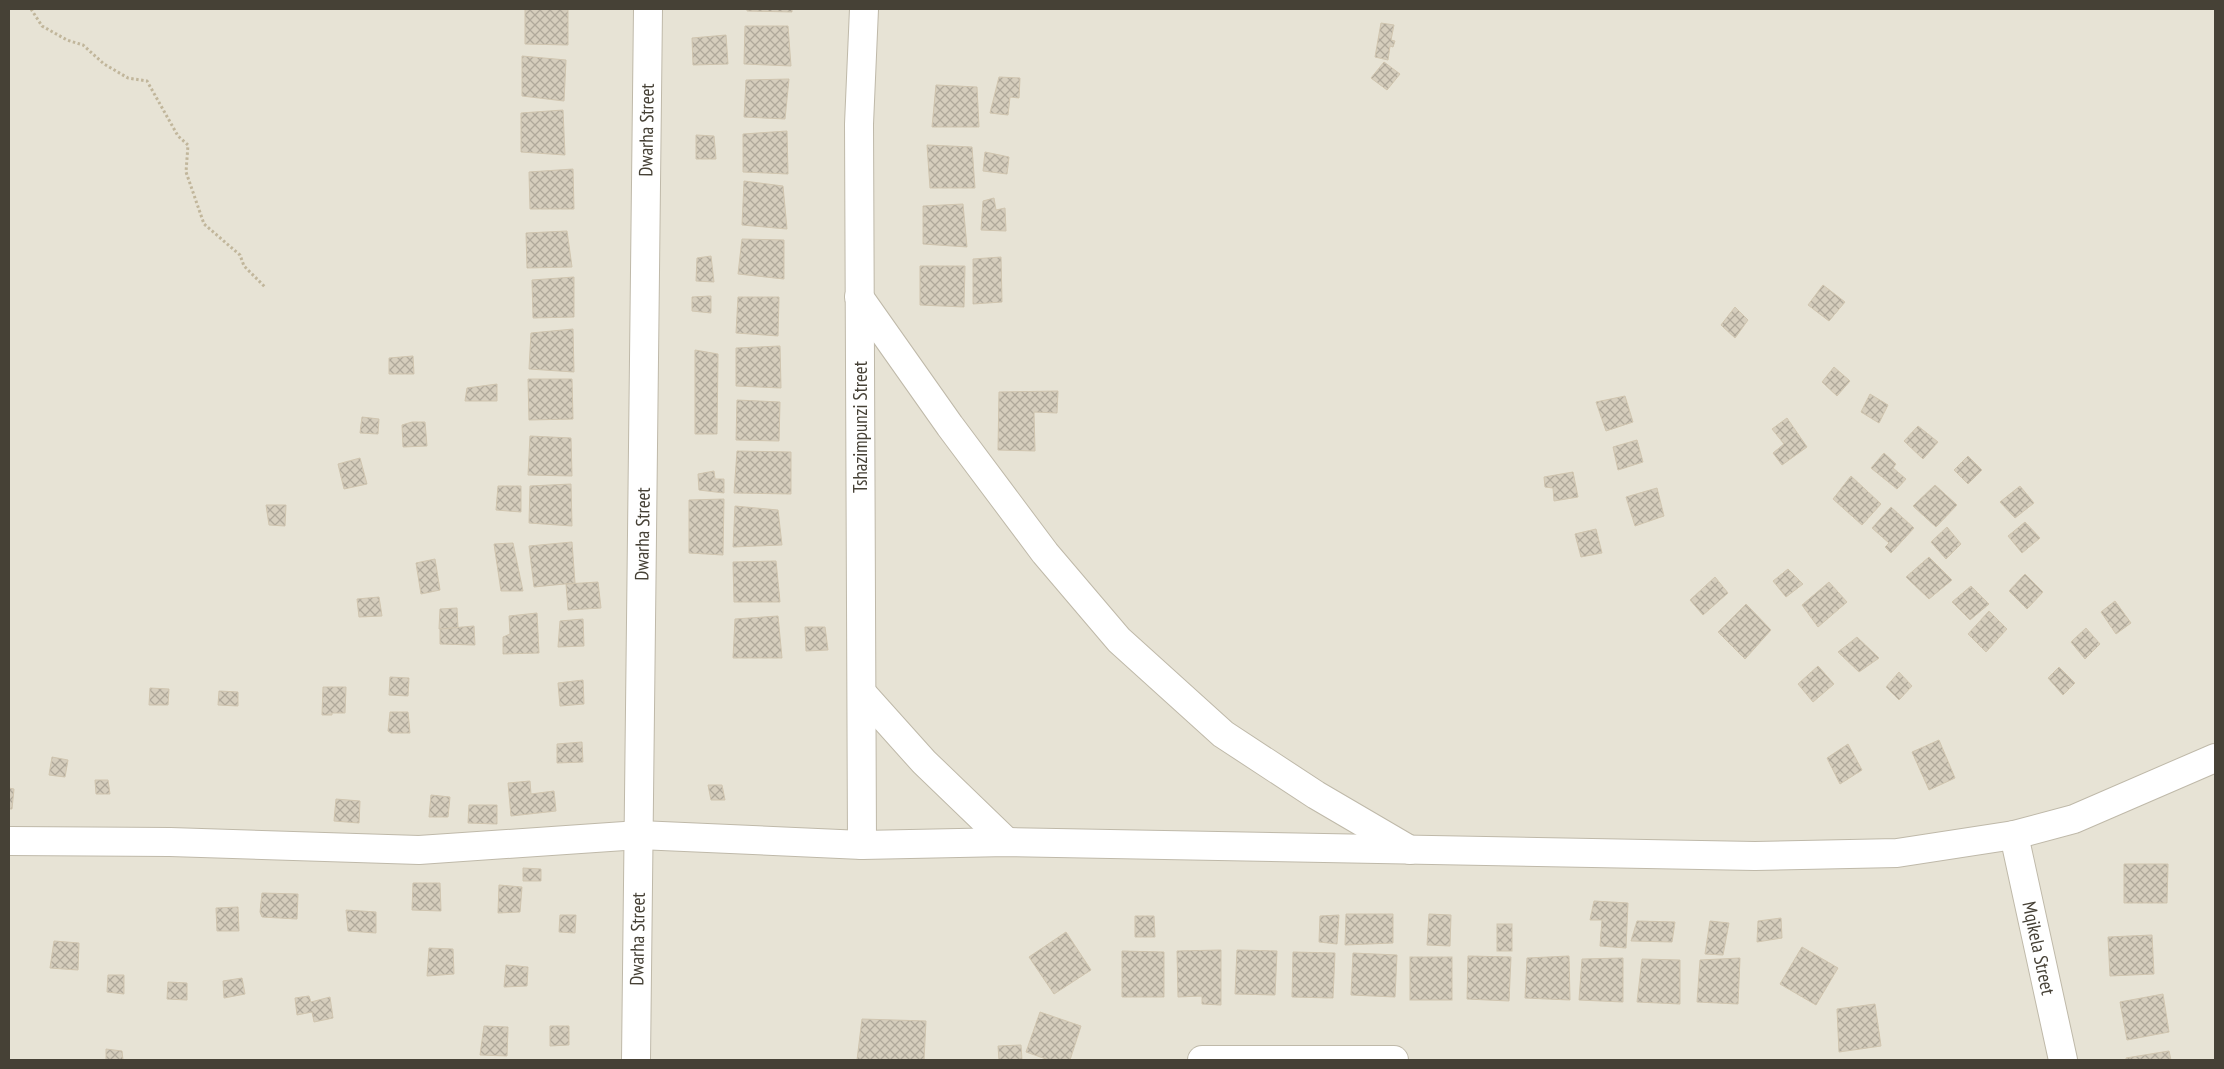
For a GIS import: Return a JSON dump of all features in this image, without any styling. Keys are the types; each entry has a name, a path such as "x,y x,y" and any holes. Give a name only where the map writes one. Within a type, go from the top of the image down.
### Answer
{"street":[{"name":"Dwarha Street","path":"636,1060 648,9"},
{"name":"Tshazimpunzi Street","path":"862,845 859,124 864,9"},
{"path":"859,297 950,426 1039,545 1119,640 1223,734 1316,795 1411,851"},
{"path":"862,694 924,762 1007,842"},
{"path":"9,841 170,842 419,850 639,835 862,845 1007,842 1755,856 1897,853 2014,835 2074,819 2215,758"},
{"name":"Mqikela Street","path":"2014,835 2063,1060"},
{"path":"1202,1060 1394,1060"}],"path":[{"path":"31,9 42,26 67,40 83,45 104,64 128,78 147,81 178,136 188,145 186,172 204,224 240,255 244,266 265,287"}],"shaded area":[{"path":"9,9 2215,9 2215,1060 9,1060"}],"building":[{"path":"525,9 568,9 568,45 525,44"},
{"path":"747,9 792,9 792,12 747,11"},
{"path":"1381,23 1394,25 1391,40 1395,41 1393,47 1390,46 1388,60 1375,57"},
{"path":"745,26 788,26 791,66 744,64"},
{"path":"726,35 728,64 693,65 692,38"},
{"path":"522,56 566,60 564,101 522,96"},
{"path":"1384,62 1400,74 1387,90 1371,78"},
{"path":"999,77 1020,78 1019,98 1010,97 1008,115 990,113"},
{"path":"789,79 785,119 744,117 746,80"},
{"path":"936,85 977,87 979,127 932,127"},
{"path":"563,110 565,155 521,152 521,113"},
{"path":"787,131 788,174 743,172 743,134"},
{"path":"696,135 714,136 716,159 696,159"},
{"path":"927,145 972,147 975,188 930,188"},
{"path":"985,152 1009,157 1007,174 983,171"},
{"path":"573,169 574,209 530,209 529,172"},
{"path":"744,181 783,186 787,229 742,225"},
{"path":"994,198 996,210 1005,208 1006,231 981,230 983,201"},
{"path":"963,204 967,247 923,244 923,206"},
{"path":"567,231 572,267 527,268 526,233"},
{"path":"742,239 784,240 784,279 738,274"},
{"path":"711,256 714,282 696,281 697,258"},
{"path":"1001,257 1002,302 973,304 973,259"},
{"path":"920,266 965,266 964,307 920,305"},
{"path":"574,277 574,317 533,318 532,280"},
{"path":"1823,285 1845,302 1829,321 1808,305"},
{"path":"711,296 711,313 692,311 692,297"},
{"path":"738,297 779,297 778,336 736,333"},
{"path":"1735,307 1748,320 1735,338 1721,325"},
{"path":"573,329 574,372 529,369 531,333"},
{"path":"780,346 781,388 736,386 736,348"},
{"path":"695,350 718,354 717,434 695,434"},
{"path":"413,356 414,374 389,374 389,358"},
{"path":"1834,367 1850,381 1837,396 1822,382"},
{"path":"528,379 572,379 573,419 529,420"},
{"path":"497,384 497,401 465,401 467,388"},
{"path":"1058,391 1057,413 1034,412 1035,451 998,450 999,392"},
{"path":"1870,394 1888,405 1879,423 1861,412"},
{"path":"1625,396 1633,422 1606,431 1596,402"},
{"path":"737,400 780,402 779,441 736,440"},
{"path":"362,417 379,419 378,434 360,433"},
{"path":"1787,418 1807,447 1782,465 1773,453 1784,444 1772,429"},
{"path":"412,422 425,422 427,446 403,447 402,425"},
{"path":"1918,426 1938,442 1923,459 1904,441"},
{"path":"530,436 571,438 572,476 528,475"},
{"path":"1637,440 1643,462 1618,470 1613,447"},
{"path":"737,451 791,452 791,494 734,493"},
{"path":"1884,453 1896,464 1893,468 1906,479 1897,489 1871,468"},
{"path":"1968,456 1982,470 1968,484 1954,470"},
{"path":"360,458 367,484 344,489 338,464"},
{"path":"714,471 715,479 724,479 724,493 699,490 698,474"},
{"path":"1573,472 1578,497 1554,501 1553,488 1545,487 1544,477"},
{"path":"1851,476 1881,504 1862,525 1833,499"},
{"path":"571,484 572,526 529,523 530,486"},
{"path":"1935,485 1957,505 1936,527 1913,506"},
{"path":"498,486 521,486 521,512 496,510"},
{"path":"2020,486 2034,503 2015,518 2000,502"},
{"path":"1657,488 1664,516 1635,526 1626,497"},
{"path":"724,499 723,555 689,553 689,500"},
{"path":"266,505 286,505 285,526 269,525"},
{"path":"735,506 778,510 782,545 733,547"},
{"path":"1891,507 1914,528 1891,553 1885,547 1889,543 1872,528"},
{"path":"2025,522 2040,538 2022,553 2008,536"},
{"path":"1947,527 1961,544 1946,559 1931,542"},
{"path":"1596,529 1602,553 1581,557 1575,534"},
{"path":"572,542 575,583 534,587 529,546"},
{"path":"513,543 523,591 501,591 494,544"},
{"path":"1929,557 1952,580 1929,599 1906,577"},
{"path":"435,559 440,590 421,594 416,563"},
{"path":"776,561 780,602 734,602 733,562"},
{"path":"1788,569 1803,584 1786,597 1773,581"},
{"path":"2025,574 2043,592 2027,609 2009,591"},
{"path":"1715,577 1728,593 1703,615 1690,600"},
{"path":"598,582 601,608 568,610 566,584"},
{"path":"1829,582 1847,602 1818,627 1802,605"},
{"path":"1971,586 1989,604 1970,620 1952,602"},
{"path":"379,597 382,616 359,617 357,599"},
{"path":"2115,601 2131,623 2116,634 2101,612"},
{"path":"1746,604 1771,630 1745,659 1718,632"},
{"path":"457,608 458,628 439,629 440,609"},
{"path":"1989,611 2007,629 1986,652 1968,634"},
{"path":"537,613 539,653 503,654 503,637 510,634 509,616"},
{"path":"778,616 782,658 733,658 735,619"},
{"path":"583,619 584,646 558,647 560,621"},
{"path":"474,626 475,645 440,644 440,629"},
{"path":"805,627 825,627 828,650 806,651"},
{"path":"2086,628 2100,644 2085,659 2071,642"},
{"path":"1857,637 1879,658 1859,672 1838,652"},
{"path":"1818,666 1834,684 1813,702 1798,684"},
{"path":"2059,667 2075,683 2063,695 2048,678"},
{"path":"1899,672 1912,686 1899,700 1886,687"},
{"path":"390,677 409,678 408,696 389,695"},
{"path":"583,680 584,704 560,706 558,683"},
{"path":"323,687 346,687 345,713 322,715"},
{"path":"150,688 169,689 168,705 149,705"},
{"path":"219,691 238,692 238,706 218,705"},
{"path":"390,712 408,712 410,733 391,733 388,731"},
{"path":"1939,740 1955,778 1929,790 1912,752"},
{"path":"582,742 583,762 557,763 557,744"},
{"path":"1848,744 1862,770 1840,784 1827,758"},
{"path":"52,757 68,760 65,777 49,775"},
{"path":"95,780 108,780 110,794 96,794"},
{"path":"530,781 531,794 554,791 556,811 511,816 508,783"},
{"path":"708,785 722,785 725,800 711,800"},
{"path":"9,788 14,789 12,809 9,809"},
{"path":"431,795 450,797 448,817 429,817"},
{"path":"336,799 360,801 359,823 334,821"},
{"path":"469,805 497,805 497,824 468,823"},
{"path":"2124,864 2168,864 2167,903 2124,903"},
{"path":"523,868 541,869 541,881 523,881"},
{"path":"413,883 440,883 441,911 412,910"},
{"path":"499,885 522,887 520,912 498,913"},
{"path":"262,893 298,894 297,919 262,917 260,912"},
{"path":"1594,901 1628,903 1626,948 1600,946 1602,920 1590,920"},
{"path":"238,907 239,931 217,931 216,908"},
{"path":"346,910 376,912 376,933 348,931"},
{"path":"1346,914 1393,914 1393,943 1345,945"},
{"path":"1429,914 1451,915 1450,946 1427,945"},
{"path":"560,915 576,915 575,933 559,932"},
{"path":"1339,915 1337,944 1319,942 1320,916"},
{"path":"1135,916 1154,916 1155,937 1135,937"},
{"path":"1781,918 1782,938 1757,942 1758,921"},
{"path":"1637,921 1675,922 1672,942 1631,941"},
{"path":"1710,921 1729,923 1723,955 1705,954"},
{"path":"1497,924 1512,924 1512,951 1497,951"},
{"path":"1066,932 1091,970 1054,994 1029,957"},
{"path":"2152,935 2154,974 2110,976 2108,937"},
{"path":"54,941 79,943 78,970 50,968"},
{"path":"1802,947 1838,968 1816,1005 1780,984"},
{"path":"429,948 453,949 454,974 427,976"},
{"path":"1221,950 1221,1005 1202,1004 1202,996 1178,997 1177,951"},
{"path":"1237,950 1277,951 1275,995 1235,994"},
{"path":"1122,951 1164,952 1164,997 1122,997"},
{"path":"1293,952 1335,953 1333,998 1292,997"},
{"path":"1353,953 1397,955 1395,997 1351,995"},
{"path":"1468,956 1511,957 1509,1001 1467,999"},
{"path":"1569,956 1570,1000 1525,998 1527,958"},
{"path":"1410,957 1452,957 1452,1000 1410,1000"},
{"path":"1623,958 1623,1002 1579,1000 1582,959"},
{"path":"1740,958 1738,1004 1697,1002 1700,960"},
{"path":"1642,959 1680,960 1680,1004 1637,1002"},
{"path":"506,965 528,967 527,986 504,987"},
{"path":"108,975 124,975 124,994 107,992"},
{"path":"242,978 245,994 224,998 223,981"},
{"path":"168,982 187,983 187,1000 167,999"},
{"path":"2163,994 2169,1032 2127,1040 2120,1002"},
{"path":"309,996 311,1002 330,997 333,1018 314,1022 312,1012 297,1015 295,998"},
{"path":"1875,1004 1881,1046 1839,1052 1837,1009"},
{"path":"1040,1012 1081,1026 1070,1060 1049,1060 1026,1052"},
{"path":"862,1019 926,1021 924,1060 857,1060"},
{"path":"484,1026 508,1027 507,1056 480,1055"},
{"path":"550,1026 569,1026 569,1045 550,1046"},
{"path":"1021,1045 1022,1060 999,1060 998,1046"},
{"path":"106,1049 122,1051 123,1060 106,1060"},
{"path":"2169,1051 2171,1060 2126,1060 2126,1058"}]}
